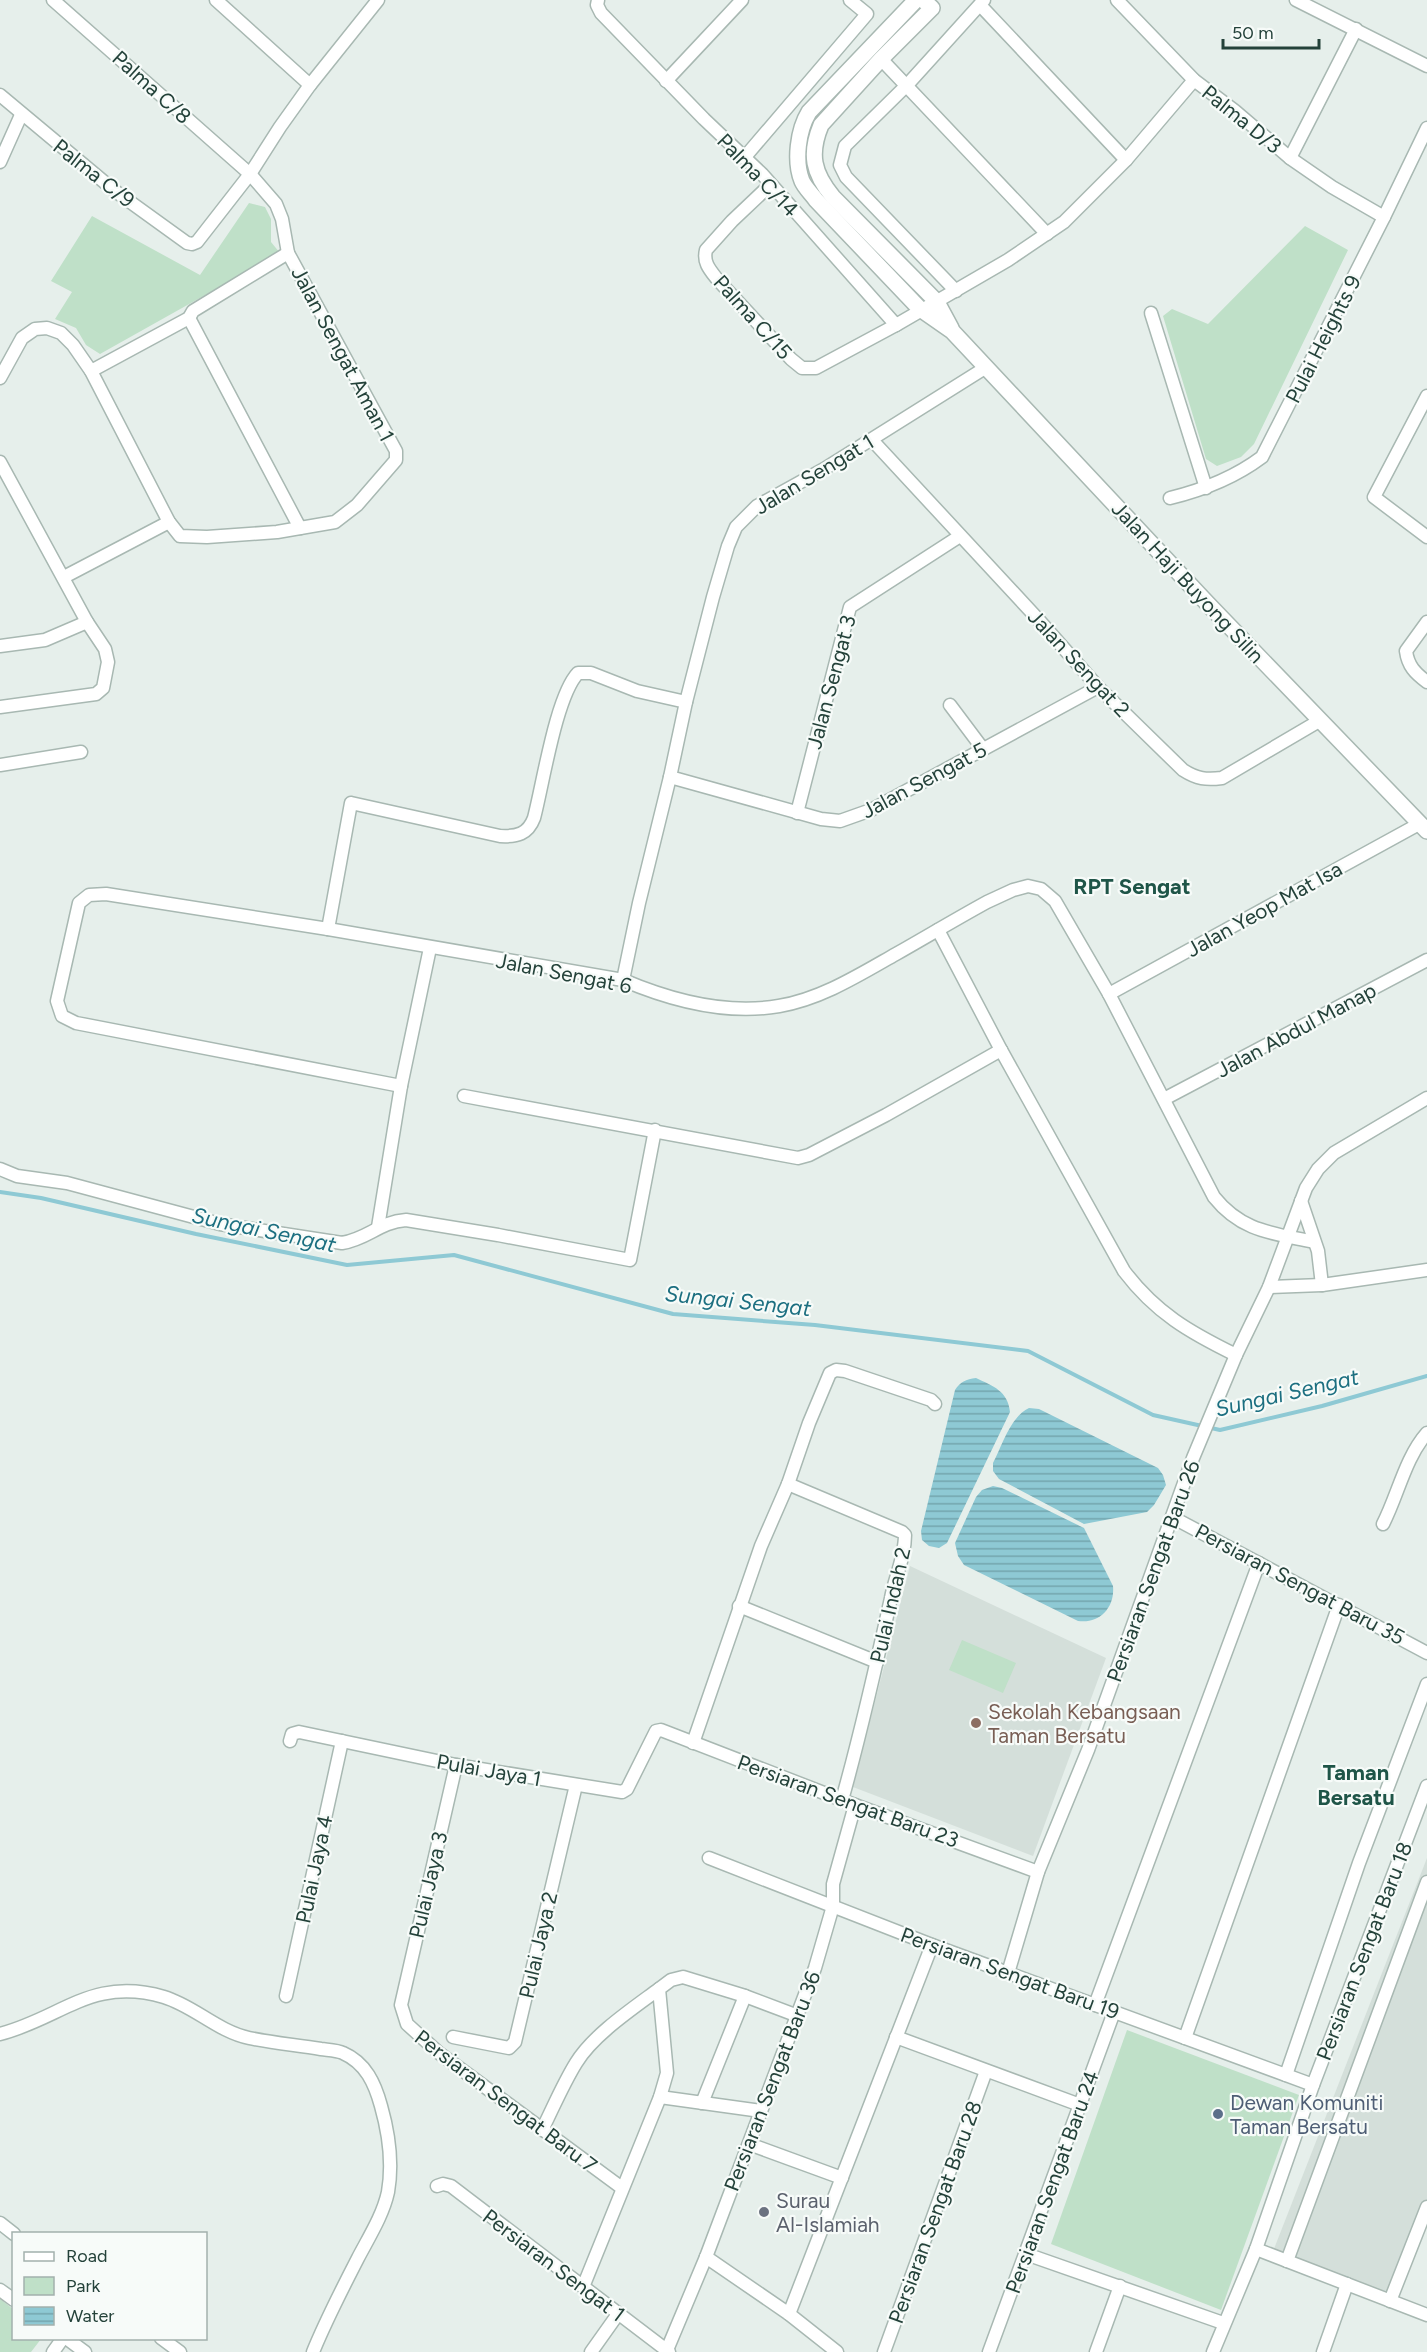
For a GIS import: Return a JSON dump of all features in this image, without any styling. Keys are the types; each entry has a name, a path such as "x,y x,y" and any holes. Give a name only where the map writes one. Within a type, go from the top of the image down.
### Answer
{"street":[{"name":"Palma C/8","path":"53,0 250,174"},
{"path":"216,0 310,85"},
{"path":"250,174 310,85 378,0"},
{"path":"666,81 742,0"},
{"path":"744,158 867,14 850,0"},
{"name":"Palma D/3","path":"1117,0 1194,80 1290,158 1332,187 1384,217"},
{"path":"1296,0 1427,66"},
{"name":"Palma C/14","path":"597,2 601,13 770,185 896,325"},
{"path":"956,291 846,177 840,165 845,146 908,84 982,2 1126,160"},
{"path":"921,20 908,3 809,112 800,130 799,166 802,182 816,200 922,311 952,331"},
{"path":"932,3 921,20 881,59 821,124 816,137 815,168 819,180 833,197 937,302 952,331"},
{"path":"1290,158 1356,29"},
{"path":"881,59 908,84 1047,234"},
{"path":"896,325 956,291 1064,222 1126,160 1194,80"},
{"name":"Palma C/9","path":"0,95 21,115 115,191 187,243 196,242 250,174"},
{"path":"0,162 21,115"},
{"name":"Pulai Heights 9","path":"1170,498 1206,488 1246,469 1262,458 1427,128"},
{"name":"Jalan Sengat Aman 1","path":"169,522 180,536 207,537 300,528 341,519 372,489 396,460 396,451 288,253 282,219 276,204 250,174"},
{"name":"Palma C/15","path":"770,185 732,221 706,250 708,268 717,279 802,368 816,368 896,325"},
{"path":"92,371 189,318 193,311 288,253"},
{"path":"1151,313 1206,488"},
{"path":"189,318 300,528"},
{"path":"0,378 22,338 34,329 47,328 61,333 92,371 169,522 64,578"},
{"name":"Jalan Haji Buyong Silin","path":"952,331 1319,721 1423,828"},
{"name":"Jalan Sengat 1","path":"623,981 686,702 713,597 736,527 757,506 873,440 924,405 985,368"},
{"path":"1427,396 1374,497 1427,537"},
{"name":"Jalan Sengat 2","path":"873,440 1098,687 1183,770 1194,777 1204,780 1222,778 1319,721"},
{"path":"0,462 87,622 105,649 108,662 103,688 96,694 0,707"},
{"name":"Jalan Sengat 3","path":"796,813 850,607 960,536"},
{"path":"0,646 45,640 87,622"},
{"path":"1427,622 1406,651 1407,663 1427,682"},
{"path":"328,929 351,803 500,836 524,833 531,827 555,729 571,680 578,673 591,673 637,691 686,702"},
{"name":"Jalan Sengat 5","path":"670,777 796,813 840,821 857,816 1098,687"},
{"path":"950,705 983,749"},
{"path":"0,765 81,752"},
{"name":"Jalan Yeop Mat Isa","path":"1109,994 1423,828"},
{"name":"Jalan Sengat 6","path":"401,1086 76,1023 62,1016 57,1001 80,903 89,895 106,894 328,929 623,981 656,994 730,1007 779,1006 831,990 987,902 1028,886 1041,889 1055,901 1109,994"},
{"path":"938,930 1001,1050 1124,1271 1142,1295 1191,1332 1236,1355"},
{"path":"378,1227 401,1086 430,948"},
{"name":"Jalan Abdul Manap","path":"1164,1099 1427,960"},
{"path":"1109,994 1208,1188 1222,1206 1249,1227 1314,1242"},
{"path":"464,1096 798,1158 809,1155 886,1115 1001,1050"},
{"name":"Persiaran Sengat Baru 26","path":"1008,1973 1038,1872 1088,1750 1201,1440 1236,1355 1269,1287 1286,1236 1312,1177 1334,1153 1427,1098"},
{"path":"0,1168 17,1176 67,1183 220,1224 342,1243 357,1241 391,1221 406,1220 630,1260 655,1130"},
{"path":"1301,1202 1320,1262 1322,1285"},
{"path":"1269,1287 1322,1285 1427,1270"},
{"path":"693,1743 761,1546 788,1484 808,1424 830,1373 836,1370 845,1371 931,1400 934,1404"},
{"path":"1383,1524 1418,1443 1427,1433"},
{"name":"Pulai Indah 2","path":"788,1484 905,1535 903,1556 891,1593 877,1662 842,1800"},
{"name":"Persiaran Sengat Baru 35","path":"1172,1517 1427,1653"},
{"path":"1095,2005 1259,1563"},
{"path":"1185,2038 1339,1605"},
{"path":"739,1606 877,1662"},
{"path":"1286,2075 1359,1863 1427,1684"},
{"name":"Persiaran Sengat Baru 23","path":"659,1729 855,1805 1038,1872"},
{"name":"Pulai Jaya 1","path":"290,1741 292,1734 299,1732 456,1765 618,1792 625,1791 659,1729"},
{"name":"Pulai Jaya 4","path":"286,1996 342,1741"},
{"name":"Pulai Jaya 3","path":"400,2005 456,1765"},
{"name":"Pulai Jaya 2","path":"453,2037 509,2048 515,2042 576,1785"},
{"name":"Persiaran Sengat Baru 18","path":"1213,2352 1223,2323 1256,2249 1313,2085 1427,1786"},
{"name":"Persiaran Sengat Baru 36","path":"668,2351 815,1968 833,1906 833,1884 855,1805"},
{"name":"Persiaran Sengat Baru 19","path":"709,1858 932,1945 1313,2085"},
{"path":"1287,2261 1427,1881"},
{"path":"789,2314 932,1945"},
{"path":"542,2130 576,2062 591,2045 635,2007 671,1980 683,1977 745,1996 798,2016"},
{"path":"583,2287 660,2097 667,2073 659,1989"},
{"path":"0,2034 22,2028 76,2001 101,1993 141,1992 165,1997 240,2036 343,2053 364,2067 378,2093 387,2127 390,2176 387,2194 378,2219 329,2313 313,2352"},
{"path":"702,2103 745,1996"},
{"name":"Persiaran Sengat Baru 7","path":"400,2005 406,2024 439,2053 622,2188"},
{"name":"Persiaran Sengat Baru 24","path":"989,2352 1114,2012"},
{"path":"896,2037 1080,2105"},
{"name":"Persiaran Sengat Baru 28","path":"884,2352 986,2072"},
{"path":"660,2097 761,2111"},
{"path":"749,2144 842,2178"},
{"name":"Persiaran Sengat 1","path":"437,2186 444,2184 451,2186 668,2351"},
{"path":"1390,2301 1427,2207"},
{"path":"0,2223 12,2232"},
{"path":"1256,2249 1427,2315"},
{"path":"1026,2254 1223,2323"},
{"path":"706,2257 789,2314 837,2352"},
{"path":"1323,2352 1347,2284"},
{"path":"1096,2352 1120,2286"},
{"path":"591,2352 618,2314"},
{"path":"53,2352 63,2340"},
{"path":"68,2340 85,2352"},
{"path":"164,2340 180,2352"}],"shaded area":[{"name":"Sekolah Kebangsaan Taman Bersatu","path":"910,1566 1106,1658 1033,1856 853,1787"},
{"path":"1427,1858 1427,2208 1391,2303 1270,2259"}],"green space":[{"path":"249,203 265,207 271,219 271,242 280,253 100,354 86,345 76,328 55,319 72,292 51,281 92,216 200,275"},
{"path":"1305,226 1348,250 1254,444 1241,457 1217,466 1206,459 1163,316 1172,309 1208,324"},
{"path":"962,1640 1016,1663 1003,1693 949,1670"},
{"path":"1127,2030 1299,2095 1221,2310 1051,2244"},
{"path":"0,2299 12,2308 12,2340 40,2340 31,2352 0,2352"}],"water":[{"path":"976,1378 1003,1394 1010,1412 947,1543 939,1548 929,1546 922,1540 921,1531 955,1390 964,1381"},
{"path":"1029,1408 1039,1409 1158,1468 1166,1485 1154,1505 1147,1512 1084,1524 999,1479 993,1471 993,1463 1012,1425 1022,1412"},
{"path":"993,1486 1002,1488 1084,1528 1113,1586 1111,1601 1104,1613 1093,1620 1078,1621 964,1565 958,1556 955,1543 976,1497 982,1490"}],"waterway":[{"name":"Sungai Sengat","path":"0,1192 41,1198 196,1234 347,1265 454,1255 673,1314 815,1325 1028,1351 1153,1415 1220,1430 1322,1406 1427,1376"}],"place":[{"name":"Sekolah Kebangsaan Taman Bersatu","path":"976,1723"},
{"name":"Dewan Komuniti Taman Bersatu","path":"1218,2114"},
{"name":"Surau Al-Islamiah","path":"764,2212"}],"district":[{"name":"RPT Sengat","path":"1132,886"},
{"name":"Taman Bersatu","path":"1356,1784"}]}
